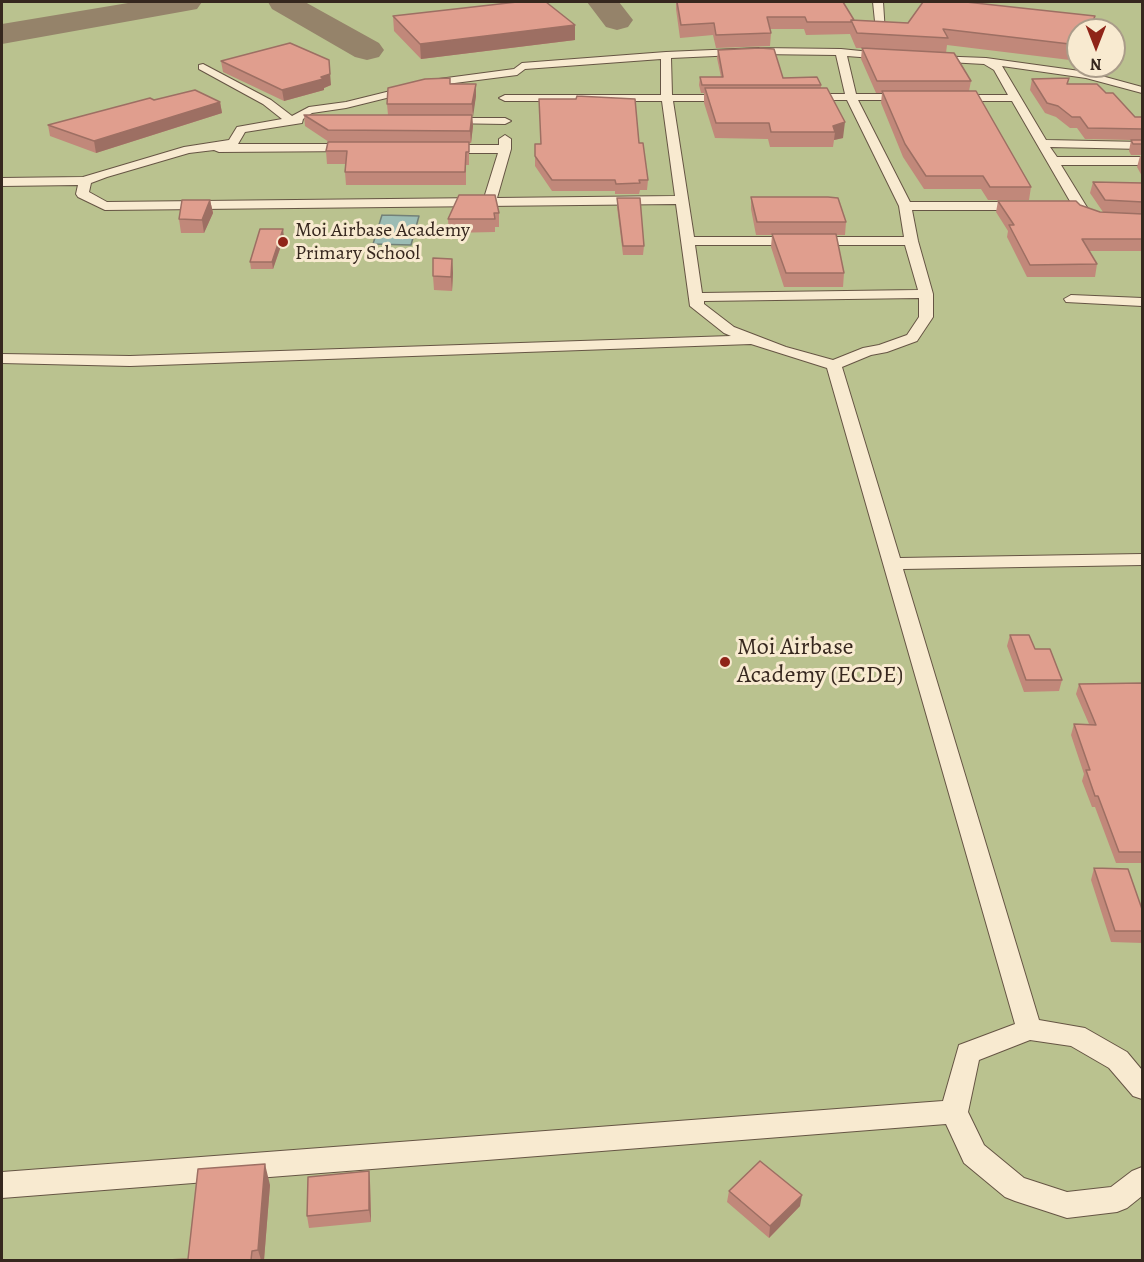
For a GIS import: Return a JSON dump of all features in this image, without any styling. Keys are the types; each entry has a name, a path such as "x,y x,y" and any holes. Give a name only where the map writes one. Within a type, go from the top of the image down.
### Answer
{"street":[{"path":"878,2 880,31"},
{"path":"490,201 505,149 506,98 522,66 666,55 759,51 841,52 894,57"},
{"path":"666,55 667,99 697,306 729,330 834,365 868,351 882,349 912,338 926,317 926,294 911,242 905,206 851,97 841,52"},
{"path":"917,58 986,61 1087,75 1143,90"},
{"path":"986,61 998,68 1016,98 1052,161 1072,206 1098,218 1143,220"},
{"path":"203,67 267,102 292,121"},
{"path":"292,121 309,110 346,105 439,82 518,72"},
{"path":"506,98 748,98"},
{"path":"794,98 922,98"},
{"path":"945,98 1016,98"},
{"path":"2,182 85,181 188,150 233,143 242,129 292,121 328,121"},
{"path":"434,121 505,121"},
{"path":"1041,143 1143,145"},
{"path":"188,150 224,147 364,148"},
{"path":"434,149 505,149"},
{"path":"1052,161 1143,161"},
{"path":"85,181 82,194 105,206 682,200"},
{"path":"905,206 1032,206"},
{"path":"688,242 911,242"},
{"path":"696,297 926,294"},
{"path":"1071,299 1143,302"},
{"path":"2,359 142,361 753,339"},
{"path":"834,365 1029,1029"},
{"path":"893,564 1143,559"},
{"path":"1143,1088 1118,1060 1076,1036 1029,1029 968,1053 954,1112 974,1154 1015,1188 1067,1205 1117,1199 1143,1180"},
{"path":"2,1185 954,1112"}],"green space":[{"path":"2,2 1142,2 1142,1260 2,1260"}],"water":[{"path":"382,215 419,216 411,245 373,244"}],"building":[{"path":"517,2 546,2 575,25 420,44 393,16"},
{"path":"677,2 843,2 854,20 851,22 807,22 805,17 767,17 771,33 716,35 714,23 681,25"},
{"path":"923,2 966,2 1095,16 1094,18 1066,18 1066,44 943,29 948,38 857,33 851,20 908,23"},
{"path":"290,43 329,60 330,74 321,77 323,79 282,90 221,61"},
{"path":"862,48 954,53 971,81 877,81"},
{"path":"774,49 783,78 817,77 821,85 702,85 700,77 723,77 718,50"},
{"path":"450,78 450,84 476,84 472,104 387,104 388,88 425,79"},
{"path":"1069,78 1067,84 1097,84 1106,93 1113,93 1135,117 1143,117 1143,129 1088,128 1080,117 1072,117 1058,106 1047,103 1032,79"},
{"path":"705,88 827,88 845,122 833,126 835,132 771,132 769,123 716,123"},
{"path":"195,90 220,102 94,141 48,125 150,98 154,100"},
{"path":"882,91 976,91 1031,187 990,187 983,176 926,176 905,144"},
{"path":"577,96 635,99 639,143 643,143 648,180 639,180 640,183 616,184 615,180 552,180 535,156 535,144 541,144 539,99 576,99"},
{"path":"304,115 472,115 470,131 328,130"},
{"path":"1131,140 1143,140 1143,144 1133,144"},
{"path":"328,142 469,142 469,152 466,152 465,172 345,172 347,151 326,151"},
{"path":"1093,182 1143,183 1143,202 1105,200"},
{"path":"459,195 495,195 499,213 494,213 495,219 448,219"},
{"path":"751,197 838,198 846,222 757,222"},
{"path":"617,198 640,198 644,246 623,246"},
{"path":"182,200 210,200 202,220 179,219"},
{"path":"998,201 1076,201 1080,205 1100,212 1143,214 1143,239 1082,239 1097,264 1030,265 1009,225 1014,225"},
{"path":"260,229 283,229 272,262 250,262"},
{"path":"772,234 836,234 844,273 786,273"},
{"path":"433,258 452,259 451,277 433,276"},
{"path":"1010,635 1029,635 1035,649 1050,649 1062,680 1026,680"},
{"path":"1143,683 1143,852 1119,852 1098,796 1095,796 1086,770 1090,770 1074,724 1096,725 1079,684"},
{"path":"1094,868 1128,869 1143,912 1143,931 1115,931"},
{"path":"760,1161 802,1195 770,1226 729,1191"},
{"path":"265,1164 258,1250 252,1251 251,1260 167,1260 188,1259 198,1169"},
{"path":"369,1171 369,1210 307,1216 308,1177"}],"taxiway":[{"path":"2,34 186,2"},
{"path":"283,2 367,50"},
{"path":"603,2 617,20"}],"place":[{"name":"Moi Airbase Academy Primary School","path":"283,242"},
{"name":"Moi Airbase Academy (ECDE)","path":"725,662"}]}
